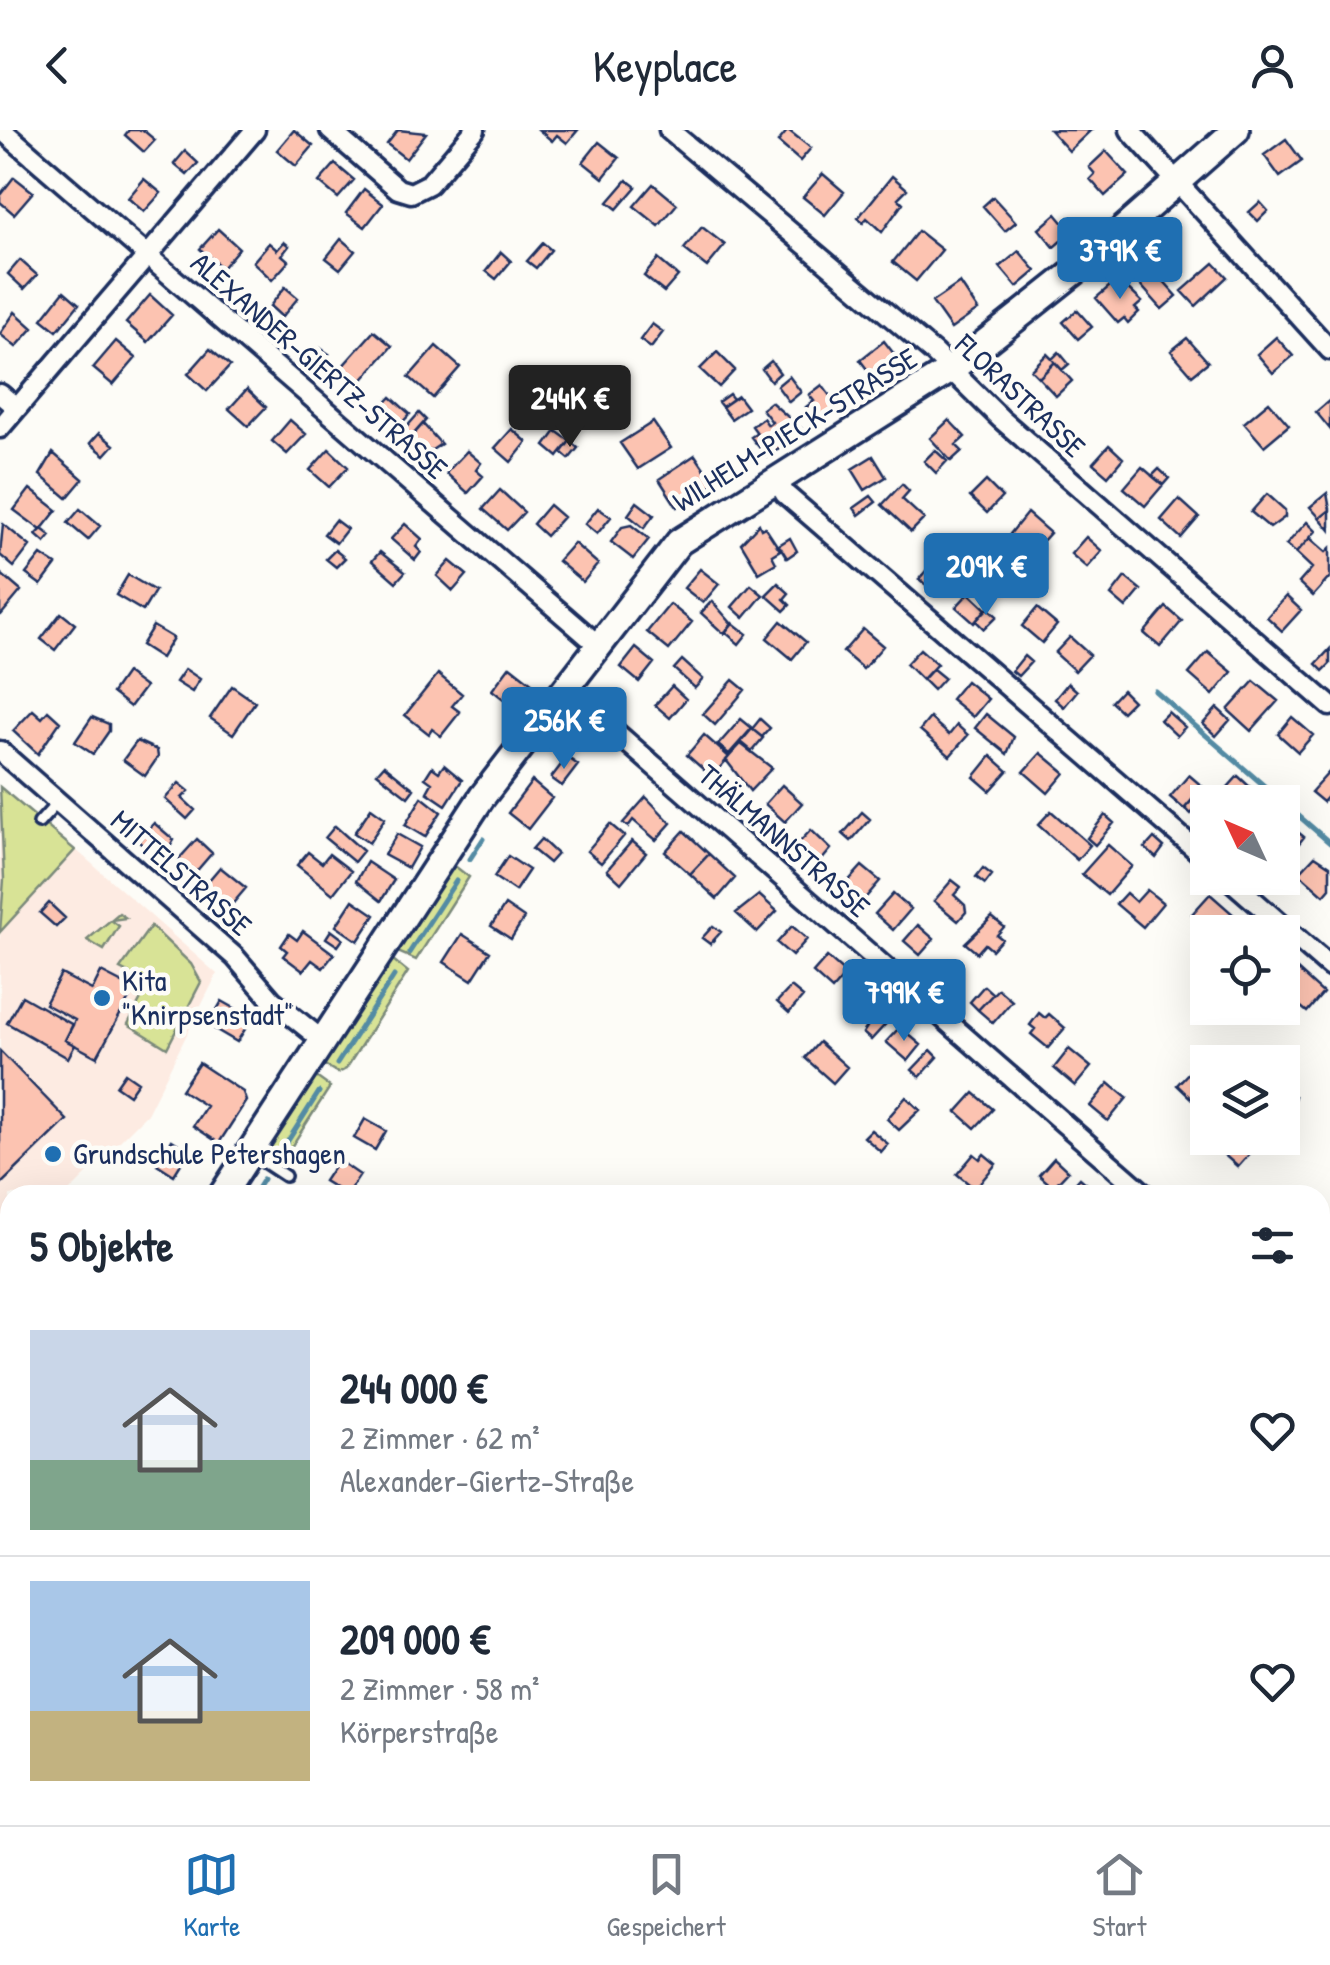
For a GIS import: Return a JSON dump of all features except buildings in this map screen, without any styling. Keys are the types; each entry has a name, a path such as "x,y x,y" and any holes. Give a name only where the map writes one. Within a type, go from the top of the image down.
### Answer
{"street":[{"name":"ALEXANDER-GIERTZ-STRASSE","path":"2,130 598,645"},
{"path":"0,428 146,252 165,238 255,130"},
{"path":"330,130 398,189 411,192 429,184 474,130"},
{"name":"FLORASTRASSE","path":"669,130 952,369 1008,426 1330,706"},
{"path":"1130,130 1330,350"},
{"name":"WILHELM-PIECK-STRASSE","path":"228,1185 465,821 679,542 952,369 1236,130"},
{"path":"0,394 17,408"},
{"path":"777,480 785,494 1190,844"},
{"name":"THÄLMANNSTRASSE","path":"565,688 1135,1185"},
{"name":"MITTELSTRASSE","path":"0,750 235,957 272,1000 322,1040"},
{"path":"1247,895 1330,967"}],"lane":[{"path":"39,822 58,802"},
{"path":"249,1152 286,1176"}],"shaded area":[{"name":"Kita \"Knirpsenstadt\"","path":"0,789 47,833 74,848 217,974 147,1114 76,1185 0,1185"}],"green space":[{"path":"0,787 75,850 0,932 4,879"},
{"path":"447,860 469,877 416,960 393,950"},
{"path":"119,913 126,918 111,920 119,926 104,950 87,940"},
{"path":"151,926 191,964 201,982 167,1048 128,1024 149,984 120,969"},
{"path":"388,956 408,972 346,1069 338,1073 323,1064"},
{"path":"312,1074 330,1087 282,1161 275,1163 260,1153 272,1131 284,1123"}],"waterway":[{"path":"1155,691 1330,843"},
{"path":"470,859 483,839"},
{"path":"409,953 456,881"},
{"path":"337,1064 394,976"},
{"path":"277,1158 319,1092"},
{"path":"259,1185 263,1179"}],"place":[{"name":"Kita \"Knirpsenstadt\"","path":"102,998"},
{"name":"Grundschule Petershagen","path":"53,1154"}]}
